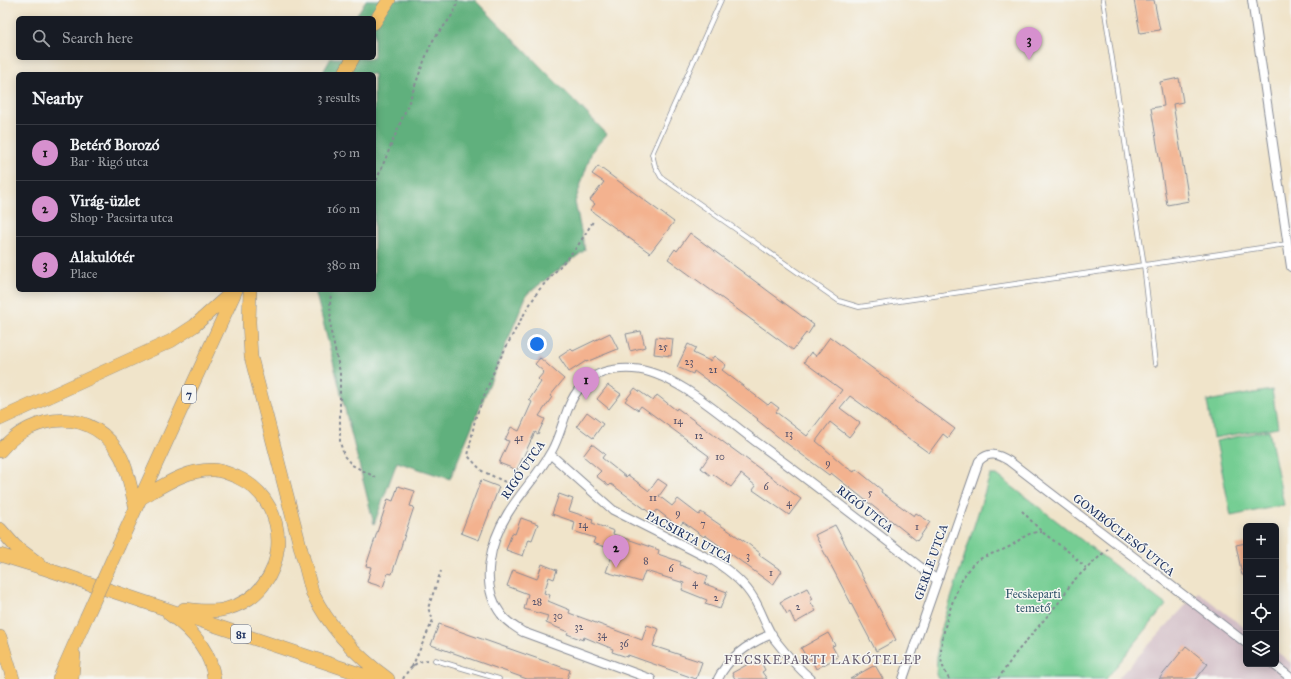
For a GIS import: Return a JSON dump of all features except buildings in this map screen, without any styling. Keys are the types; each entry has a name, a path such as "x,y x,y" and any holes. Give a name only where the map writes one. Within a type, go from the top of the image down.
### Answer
{"main road":[{"path":"376,21 389,0"},
{"path":"345,72 352,60"},
{"path":"2,418 171,341 194,326 234,292"},
{"name":"7","path":"59,679 235,292"},
{"path":"250,292 249,322 251,357 312,592 322,612 337,634 372,667 388,679"},
{"path":"0,451 8,441 21,431 38,423 53,420 65,420 89,427 102,435 122,458 138,503 183,474 214,470 243,480 255,489 272,512 277,527 278,542 276,558 271,572 255,594 243,602 226,609 208,611 156,605"},
{"path":"0,529 15,546 46,569"},
{"name":"81","path":"0,555 156,605 375,679"},
{"path":"156,605 187,627 197,638 208,655 214,679"},
{"path":"0,637 13,679"},
{"path":"72,679 77,638"}],"street":[{"path":"1252,0 1291,267"},
{"name":"RIGÓ UTCA","path":"651,679 523,632 501,615 494,602 489,586 488,573 495,545 507,515 550,454 569,406 585,383 594,376 608,371 634,369 648,371 676,384 815,485 937,580"},
{"name":"PACSIRTA UTCA","path":"550,454 613,510 714,561 728,570 740,581 754,599 772,634 791,660 811,679"},
{"name":"GOMBÓCLESŐ UTCA","path":"984,456 992,454 1000,455 1009,461 1243,641"},
{"name":"GERLE UTCA","path":"903,679 979,461 984,456"},
{"path":"718,679 736,654 760,639 772,634"},
{"path":"1277,667 1291,678"}],"lane":[{"path":"721,0 652,154 655,166 661,177 840,301 859,307 1287,244"},
{"path":"1103,0 1144,265 1155,364"},
{"path":"435,660 499,679"}],"path":[{"path":"376,181 425,58 436,34 450,17 457,5 457,0"},
{"path":"523,491 482,471 468,456 475,419 496,366 520,321 538,292 577,247 594,220"},
{"path":"332,292 330,300 331,332 340,372 339,409 342,449 344,456 352,465 377,478"},
{"path":"1022,511 1042,532 1069,552 1086,568"},
{"path":"949,679 944,670 941,656 943,630 965,575 973,564 1009,546 1031,532 1042,532"},
{"path":"998,679 1016,653 1060,601 1072,582 1114,543"},
{"path":"412,667 433,620 428,608 441,570"},
{"path":"403,679 408,670 422,661 435,660"}],"shaded area":[{"path":"1198,592 1243,627 1243,667 1279,667 1279,653 1291,663 1291,679 1117,679"}],"green space":[{"path":"366,0 475,0 607,134 592,151 575,202 585,250 527,294 450,479 397,462 374,524 316,292 376,292 376,72 323,72 330,60 376,60 376,16 356,16"},
{"path":"1272,390 1278,427 1213,438 1207,401"},
{"path":"1269,430 1284,505 1231,516 1216,441"},
{"name":"Fecskeparti temető","path":"990,475 997,475 1166,605 1106,679 939,679 936,675 938,640"}],"place":[{"name":"Alakulótér","path":"1029,60"},
{"name":"Betérő Borozó","path":"586,400"},
{"name":"Virág-üzlet","path":"616,568"}],"district":[{"name":"FECSKEPARTI LAKÓTELEP","path":"823,660"}]}
